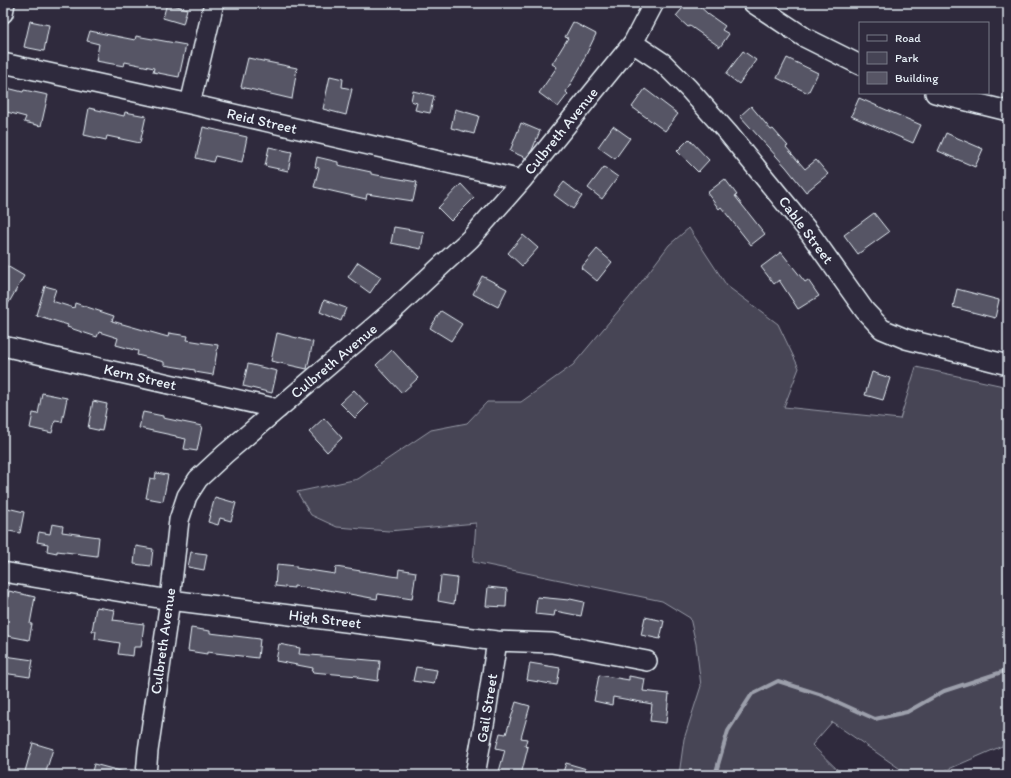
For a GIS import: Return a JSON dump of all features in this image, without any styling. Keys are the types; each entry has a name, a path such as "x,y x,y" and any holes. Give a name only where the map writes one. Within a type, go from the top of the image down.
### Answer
{"street":[{"path":"3,13 5,3"},
{"path":"190,104 214,3"},
{"name":"Culbreth Avenue","path":"146,775 148,751 170,600 179,520 187,496 198,479 224,454 398,306 470,239 522,180 633,43 654,3"},
{"path":"753,3 804,36 859,64"},
{"name":"Cable Street","path":"633,43 663,62 728,133 809,232 865,311 882,329 906,339 1008,364"},
{"name":"Reid Street","path":"3,63 522,180"},
{"path":"939,94 1008,111"},
{"name":"Kern Street","path":"3,346 278,409"},
{"name":"High Street","path":"3,572 170,600 497,641 552,643 647,661"},
{"name":"Gail Street","path":"475,775 486,719 497,641"}],"green space":[{"path":"689,228 727,286 778,324 799,368 784,407 900,419 916,367 1008,387 1008,749 1002,746 935,775 909,775 832,722 812,745 843,775 679,775 684,739 701,686 696,644 690,618 662,601 473,562 476,523 389,531 337,527 311,515 297,492 358,479 431,430 467,423 487,402 521,402 573,365 630,297 669,245"}],"building":[{"path":"167,3 187,9 183,24 163,18"},
{"path":"687,3 696,3 725,26 722,30 729,34 720,47 690,26 688,27 676,16"},
{"path":"30,21 49,25 44,51 24,47"},
{"path":"573,22 596,34 584,61 566,92 568,94 558,107 539,93 557,67 552,64 568,38 565,37"},
{"path":"90,31 135,40 136,36 186,45 179,77 153,72 154,68 125,62 124,66 96,61 99,44 87,41"},
{"path":"743,51 756,60 739,84 726,74"},
{"path":"248,58 297,68 292,99 241,87"},
{"path":"787,58 818,73 808,93 777,78"},
{"path":"330,76 343,79 342,87 352,89 346,115 323,109"},
{"path":"3,87 23,92 24,90 48,95 41,126 24,122 26,117 3,111"},
{"path":"645,89 678,114 665,131 632,107"},
{"path":"413,91 434,96 430,113 415,110 417,103 411,101"},
{"path":"859,98 921,125 913,143 851,116"},
{"path":"751,106 771,130 773,129 788,146 786,147 805,169 816,160 828,174 806,192 786,167 740,116"},
{"path":"89,108 124,116 125,112 146,116 140,143 107,136 106,140 84,135"},
{"path":"455,109 479,116 474,134 451,128"},
{"path":"521,123 540,131 532,150 526,158 510,151"},
{"path":"613,126 630,138 615,159 598,147"},
{"path":"203,127 247,137 242,162 215,156 213,162 196,158"},
{"path":"946,133 983,149 975,167 938,151"},
{"path":"689,139 709,160 698,172 677,151"},
{"path":"269,147 292,152 288,171 265,166"},
{"path":"317,157 338,162 338,165 371,172 371,174 417,182 413,201 367,194 366,199 314,187 319,168 315,167"},
{"path":"604,167 618,177 602,199 588,188"},
{"path":"725,179 737,195 735,196 765,234 751,245 721,207 719,209 707,193"},
{"path":"564,182 582,196 573,209 554,195"},
{"path":"461,184 474,198 451,221 438,208"},
{"path":"874,213 889,232 858,254 844,235"},
{"path":"394,227 424,232 421,249 391,243"},
{"path":"523,235 538,248 522,266 508,253"},
{"path":"597,249 612,262 597,281 581,268"},
{"path":"781,252 805,282 808,280 819,296 798,309 779,280 774,284 761,267"},
{"path":"358,262 381,277 370,293 348,277"},
{"path":"7,266 24,276 3,313 3,272"},
{"path":"482,276 507,289 498,307 473,294"},
{"path":"45,286 56,289 52,301 74,308 75,303 114,316 112,321 168,337 169,333 188,336 187,340 218,345 213,375 195,372 195,370 164,365 164,362 137,355 138,351 116,345 118,338 99,332 97,337 67,327 68,325 36,315"},
{"path":"957,289 999,300 995,318 953,307"},
{"path":"324,300 346,308 341,321 320,312"},
{"path":"441,311 462,324 451,341 430,328"},
{"path":"277,333 313,342 307,369 271,361"},
{"path":"392,350 418,378 402,393 376,365"},
{"path":"248,364 277,371 272,393 243,386"},
{"path":"872,372 890,378 883,400 865,395"},
{"path":"354,390 368,405 355,418 340,403"},
{"path":"42,393 67,398 62,422 55,421 52,433 30,428 33,413 38,414"},
{"path":"93,401 107,404 102,431 88,428"},
{"path":"143,412 163,416 163,418 202,426 197,451 184,449 186,439 139,428"},
{"path":"324,418 342,438 327,452 309,432"},
{"path":"156,473 168,475 163,501 146,498 150,478 155,479"},
{"path":"215,497 236,503 231,521 220,518 218,525 208,522"},
{"path":"3,507 24,512 20,533 3,530"},
{"path":"52,524 63,526 62,532 99,537 97,556 47,551 48,544 37,542 39,532 50,534"},
{"path":"136,546 153,549 151,566 134,564"},
{"path":"191,552 207,554 204,570 188,567"},
{"path":"277,564 296,566 296,568 335,574 336,567 398,577 399,569 416,572 412,599 378,594 377,599 322,589 294,586 294,588 275,586"},
{"path":"441,576 457,578 454,604 438,601"},
{"path":"488,587 507,589 506,607 486,606"},
{"path":"9,591 35,597 30,624 32,624 29,640 3,635 3,618"},
{"path":"537,597 570,599 584,602 581,616 555,611 554,616 535,614"},
{"path":"96,607 115,610 113,620 144,624 141,647 134,647 133,656 118,654 120,643 95,639 96,631 92,631"},
{"path":"645,617 664,621 660,639 641,635"},
{"path":"191,628 210,631 210,633 260,639 258,658 188,651"},
{"path":"279,644 300,648 299,654 380,661 378,681 357,678 358,676 312,672 313,668 276,661"},
{"path":"5,656 33,660 30,677 3,673"},
{"path":"530,663 560,668 557,685 527,680"},
{"path":"416,667 437,670 434,684 413,681"},
{"path":"599,675 629,680 629,676 645,679 643,691 669,694 666,723 650,721 652,704 613,697 612,705 594,701"},
{"path":"516,702 530,706 521,738 527,739 525,746 528,747 521,775 498,775 505,750 496,748 500,733 506,734"},
{"path":"33,743 53,749 45,775 24,775"},
{"path":"566,763 597,772 597,775 562,775"},
{"path":"94,764 124,772 123,775 91,775"}],"waterway":[{"path":"715,775 728,731 752,694 778,681 822,695 875,719 907,712 944,691 1008,670"}]}
